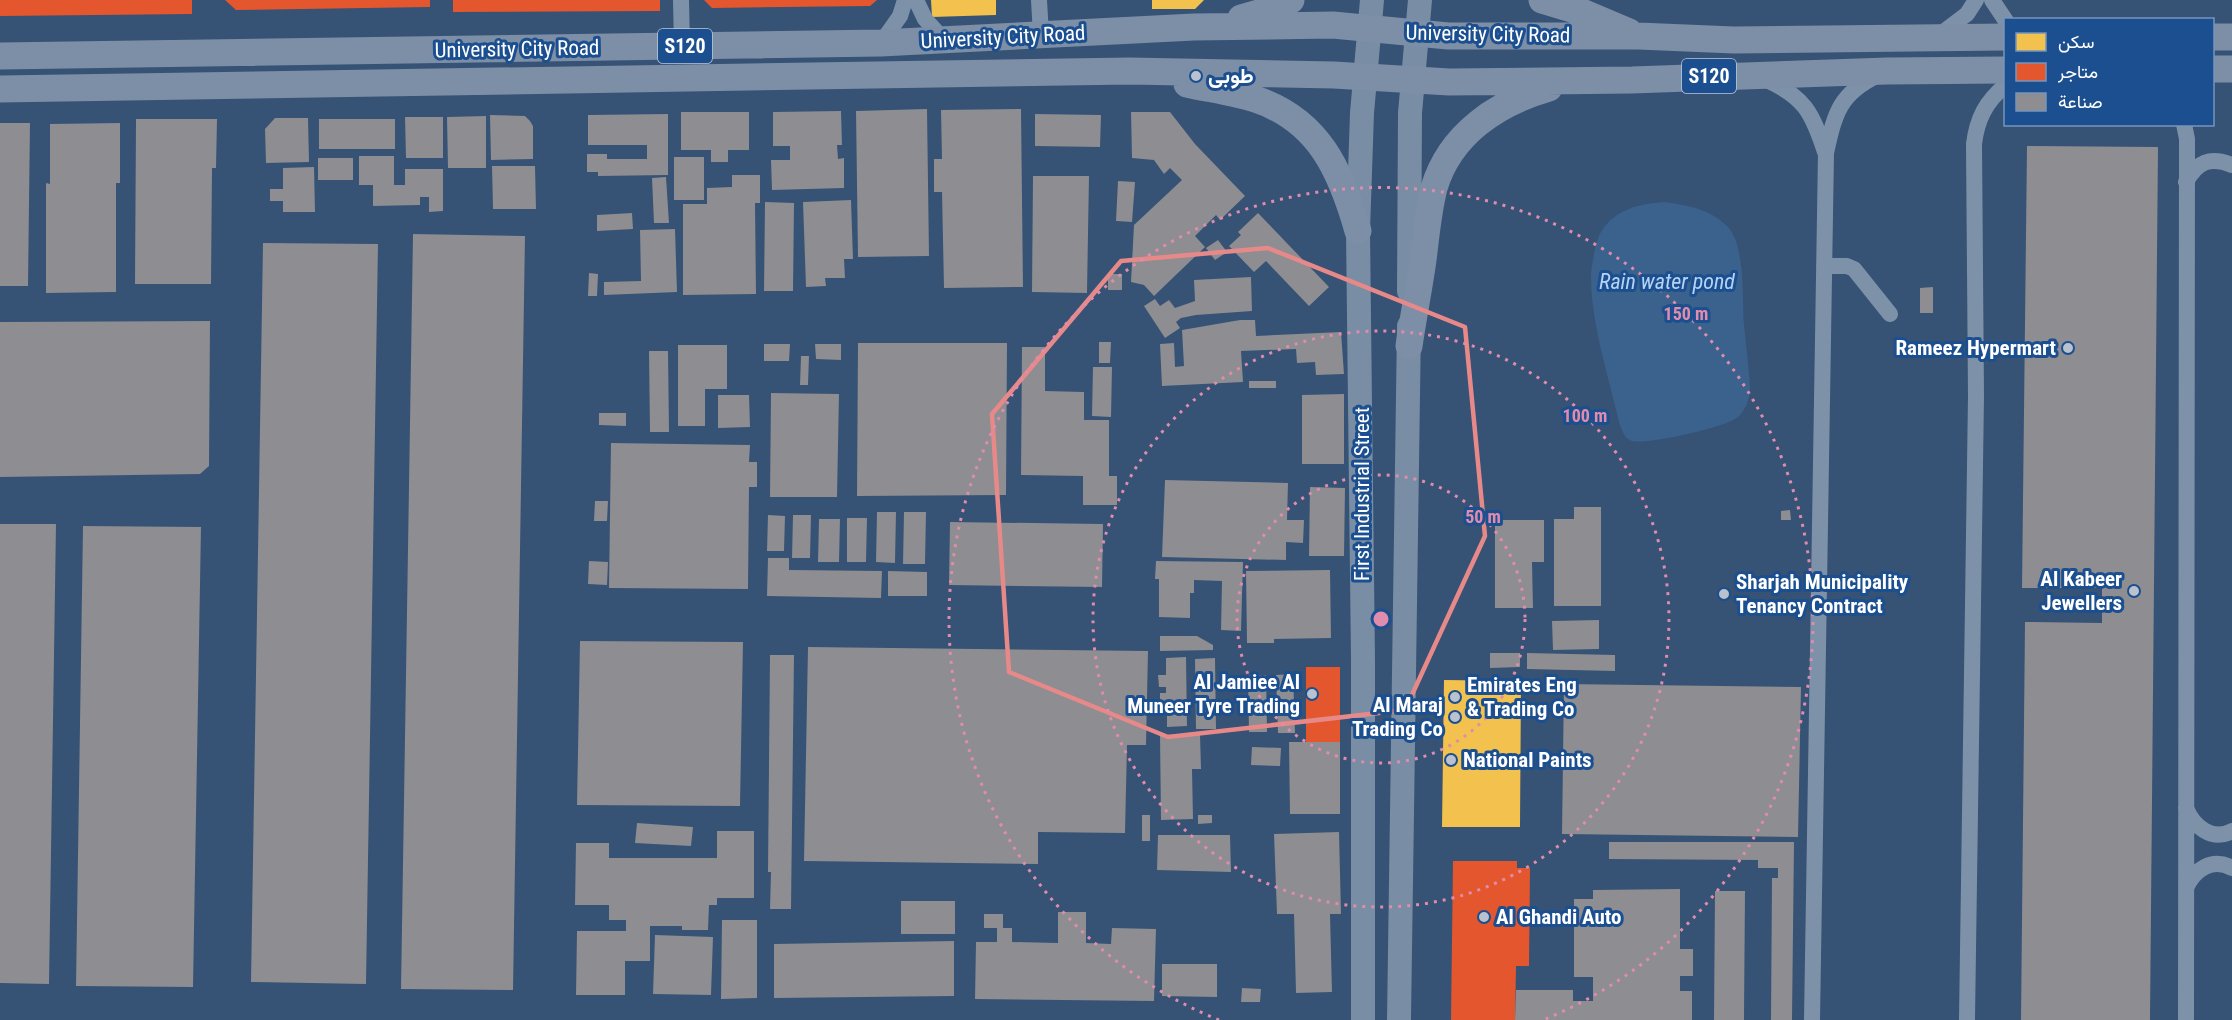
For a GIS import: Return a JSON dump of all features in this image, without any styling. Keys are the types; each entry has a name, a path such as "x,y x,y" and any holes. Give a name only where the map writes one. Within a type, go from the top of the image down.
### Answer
{"main road":[{"path":"1194,27 1249,16 1291,0"},
{"name":"First Industrial Street","path":"1363,1020 1363,650 1358,231 1365,76 1372,0"},
{"name":"First Industrial Street","path":"1399,1020 1409,346 1410,113 1420,0"},
{"path":"1542,0 1582,12 1638,36"},
{"name":"University City Road","path":"0,56 881,43 1194,27 1333,25 1448,36 1638,36 1734,40 2004,37"},
{"path":"2214,37 2232,37"},
{"path":"2214,69 2232,69"},
{"name":"University City Road","path":"0,89 1130,72 1365,76 1449,82 2004,70"},
{"path":"1130,72 1254,99 1292,117 1309,130 1331,160 1347,194 1358,231"},
{"path":"1409,346 1430,206 1439,176 1454,149 1485,116 1507,103 1530,93 1579,80"}],"street":[{"path":"681,0 682,46"},
{"path":"881,43 895,24 905,0"},
{"path":"916,0 925,19 944,40"},
{"path":"1039,0 1041,35"},
{"path":"1935,37 1967,14 1976,0"},
{"path":"1992,0 2004,18"},
{"path":"1812,1020 1826,153 1834,118 1846,97 1864,82 1887,71"},
{"path":"1752,74 1790,91 1800,100 1816,123 1826,153"},
{"path":"1967,1020 1976,396 1974,144 1979,117 1990,100 2004,88"},
{"path":"2184,126 2187,139 2186,1020"},
{"path":"2186,182 2193,170 2204,162 2218,160 2232,165"},
{"path":"1824,266 1847,266 1854,269 1890,314"},
{"path":"2186,807 2191,820 2201,830 2214,834 2228,834 2232,831"},
{"path":"2186,888 2192,876 2202,868 2214,864 2232,868"}],"highlighted area":[{"path":"1268,248 1465,327 1485,536 1405,710 1168,737 1009,672 992,414 1121,261"}],"water":[{"name":"Rain water pond","path":"1664,202 1690,206 1706,212 1720,220 1733,235 1742,273 1750,392 1747,404 1738,417 1719,426 1670,438 1632,441 1626,437 1621,428 1602,355 1593,308 1592,266 1599,236 1613,218 1637,206"}],"building: سكن":[{"path":"931,0 996,0 996,15 932,17"},
{"path":"1152,0 1204,0 1195,9 1152,9"},
{"path":"1444,680 1521,681 1520,827 1442,827"}],"building: متاجر":[{"path":"0,0 192,0 192,14 0,16"},
{"path":"225,0 430,0 430,7 236,10"},
{"path":"453,0 660,0 660,11 453,12"},
{"path":"704,0 877,0 870,6 712,8"},
{"path":"1306,667 1340,667 1340,742 1306,742"},
{"name":"Al Ghandi Auto","path":"1453,861 1517,861 1517,868 1530,868 1529,966 1516,966 1515,1020 1451,1020"}],"building: صناعة":[{"path":"927,109 929,256 858,257 856,111"},
{"path":"1021,109 1023,287 944,288 942,192 934,192 934,159 942,159 941,110"},
{"path":"841,111 842,145 837,145 838,159 844,158 844,188 772,190 771,160 790,160 790,146 773,146 773,112"},
{"path":"681,112 749,112 749,150 728,150 728,162 711,162 711,150 681,150"},
{"path":"1131,112 1170,112 1195,144 1245,196 1220,220 1216,215 1195,236 1205,247 1154,296 1144,285 1131,282 1134,225 1182,180 1170,168 1164,174 1154,160 1132,158"},
{"path":"668,114 668,175 598,176 598,172 587,172 587,154 607,154 607,159 647,159 647,145 588,145 588,115"},
{"path":"1035,114 1101,115 1100,147 1035,146"},
{"path":"490,115 525,116 530,121 533,126 533,159 491,160"},
{"path":"486,116 486,168 448,168 447,117"},
{"path":"405,117 443,117 443,158 406,158"},
{"path":"275,118 308,118 309,162 266,163 265,129"},
{"path":"136,119 217,119 216,168 212,168 211,284 135,284"},
{"path":"319,119 395,119 395,149 319,149"},
{"path":"0,123 30,123 28,286 0,286"},
{"path":"120,123 120,183 116,183 116,292 46,293 46,183 50,184 50,124"},
{"path":"2027,146 2158,147 2150,1020 2021,1020 2025,622 2102,623 2102,588 2022,588"},
{"path":"359,156 394,156 394,185 405,185 405,169 443,169 443,211 429,212 429,197 420,197 420,205 373,206 373,185 359,185"},
{"path":"674,157 704,157 704,200 674,200"},
{"path":"318,158 353,158 353,180 318,180"},
{"path":"492,166 535,166 536,209 493,209"},
{"path":"314,167 315,212 283,212 283,201 270,201 270,189 283,189 283,168"},
{"path":"732,175 760,175 760,203 755,203 756,294 683,295 683,204 707,204 707,188 732,187"},
{"path":"1033,176 1089,176 1087,293 1032,292"},
{"path":"666,177 669,223 654,223 652,178"},
{"path":"1118,181 1135,182 1132,222 1116,221"},
{"path":"851,200 853,259 844,259 845,278 825,278 826,286 806,287 803,202"},
{"path":"765,202 794,203 793,291 764,291"},
{"path":"632,213 633,229 597,231 597,215"},
{"path":"1258,213 1329,287 1309,306 1266,261 1254,272 1229,246 1241,235 1238,232"},
{"path":"675,229 677,292 604,295 604,282 641,281 640,230"},
{"path":"413,234 525,236 513,990 401,989"},
{"path":"1218,240 1227,252 1215,260 1206,248"},
{"path":"263,243 378,244 366,984 251,982"},
{"path":"589,273 598,274 597,296 588,296"},
{"path":"1108,274 1122,274 1122,290 1108,290"},
{"path":"1251,277 1252,311 1181,318 1176,322 1180,328 1165,338 1144,306 1155,299 1160,306 1169,300 1175,308 1195,301 1194,280"},
{"path":"1933,287 1933,313 1920,313 1920,288"},
{"path":"1240,320 1255,320 1256,336 1341,332 1344,374 1316,375 1315,362 1297,363 1296,349 1241,351 1243,382 1162,386 1160,344 1174,343 1175,367 1184,366 1182,330"},
{"path":"210,321 209,466 200,474 0,477 0,322"},
{"path":"1099,342 1111,342 1110,363 1099,363"},
{"path":"858,343 1007,343 1006,495 857,496"},
{"path":"764,344 790,344 789,361 764,361"},
{"path":"815,344 841,344 841,360 816,359"},
{"path":"678,345 727,345 727,389 705,389 705,426 678,426"},
{"path":"1022,347 1045,347 1045,391 1084,392 1084,420 1109,420 1109,476 1117,476 1117,505 1083,505 1083,476 1021,475"},
{"path":"649,351 668,351 669,432 650,432"},
{"path":"801,356 809,356 808,385 800,385"},
{"path":"1093,367 1112,367 1111,417 1092,416"},
{"path":"1249,381 1276,381 1276,388 1249,388"},
{"path":"771,393 839,394 837,497 770,497"},
{"path":"1344,394 1344,464 1302,464 1302,395"},
{"path":"718,395 749,395 750,427 718,428"},
{"path":"599,413 626,413 626,426 599,425"},
{"path":"611,443 750,445 749,462 757,462 757,487 749,487 748,589 609,588"},
{"path":"1165,480 1288,483 1287,520 1304,520 1303,543 1286,542 1286,560 1162,557"},
{"path":"1310,487 1345,488 1344,556 1309,556"},
{"path":"595,501 608,501 607,521 594,521"},
{"path":"1574,507 1601,507 1601,606 1554,606 1554,519 1574,519"},
{"path":"1790,510 1791,520 1781,520 1781,511"},
{"path":"877,512 896,512 895,563 876,562"},
{"path":"904,512 926,512 925,564 903,564"},
{"path":"768,515 785,516 784,551 767,551"},
{"path":"793,515 811,515 810,558 792,558"},
{"path":"847,518 867,518 866,562 847,562"},
{"path":"819,519 840,519 839,562 818,562"},
{"path":"1495,520 1544,520 1544,562 1532,562 1533,608 1495,608"},
{"path":"950,522 1103,524 1102,587 949,585"},
{"path":"0,524 56,524 49,984 0,983"},
{"path":"83,526 201,527 193,987 76,986"},
{"path":"768,558 789,558 789,570 882,571 881,598 767,596"},
{"path":"589,561 608,562 607,585 588,584"},
{"path":"1156,561 1243,562 1241,631 1221,630 1222,581 1194,580 1194,593 1190,593 1190,618 1159,617 1159,579 1155,579"},
{"path":"1330,570 1331,638 1274,639 1274,643 1247,643 1246,571"},
{"path":"888,571 927,572 927,596 888,596"},
{"path":"1599,620 1599,649 1553,650 1552,621"},
{"path":"1160,636 1197,636 1213,645 1213,650 1160,651"},
{"path":"580,641 743,642 740,806 577,805"},
{"path":"808,647 1148,651 1146,745 1127,745 1125,833 1038,832 1038,864 804,861"},
{"path":"1490,653 1520,653 1520,667 1490,668"},
{"path":"1527,653 1615,655 1615,671 1527,669"},
{"path":"770,655 794,655 791,909 770,909 771,872 768,872"},
{"path":"1186,657 1187,726 1167,727 1167,715 1160,714 1160,693 1166,693 1166,687 1159,687 1158,675 1166,675 1166,658"},
{"path":"1215,658 1216,729 1196,729 1195,659"},
{"path":"1293,674 1295,733 1278,733 1276,675"},
{"path":"1248,675 1266,675 1267,732 1249,732"},
{"path":"1564,684 1801,687 1798,837 1562,834"},
{"path":"1200,734 1201,769 1192,769 1193,819 1161,820 1160,735"},
{"path":"1289,742 1340,742 1340,814 1290,814"},
{"path":"1252,747 1281,748 1280,766 1251,765"},
{"path":"1142,815 1150,815 1150,841 1142,841"},
{"path":"1198,815 1212,815 1212,823 1198,824"},
{"path":"637,823 693,827 691,846 635,843"},
{"path":"717,831 754,831 754,898 717,898 717,905 709,905 708,930 682,930 682,926 650,926 650,961 625,961 625,995 576,995 577,931 626,931 626,920 609,920 609,905 575,905 576,843 609,843 609,858 717,858"},
{"path":"1339,832 1341,914 1330,914 1332,992 1296,993 1294,914 1277,914 1274,834"},
{"path":"1158,835 1230,835 1231,872 1157,870"},
{"path":"1609,842 1794,842 1792,1020 1771,1020 1772,878 1778,878 1778,868 1758,868 1758,860 1609,859"},
{"path":"1680,889 1680,949 1693,949 1693,976 1680,976 1680,991 1692,991 1692,1020 1515,1020 1516,990 1573,990 1573,1001 1593,1001 1593,977 1574,977 1574,899 1593,899 1593,890"},
{"path":"1715,891 1745,891 1744,1020 1714,1020"},
{"path":"901,901 955,901 955,934 901,934"},
{"path":"1058,912 1086,912 1086,943 1111,944 1112,928 1156,929 1154,1001 975,999 976,942 997,942 997,928 984,928 984,914 1003,914 1003,928 1012,928 1012,942 1058,943"},
{"path":"722,920 757,920 757,998 721,999"},
{"path":"655,935 713,937 711,995 653,994"},
{"path":"954,941 954,996 774,998 774,944"},
{"path":"1162,964 1217,964 1217,997 1162,996"},
{"path":"1242,988 1261,989 1260,1002 1241,1002"}],"place":[{"name":"طوبى","path":"1196,76"},
{"name":"Rameez Hypermart","path":"2068,348"},
{"name":"Al Kabeer Jewellers","path":"2134,591"},
{"name":"Sharjah Municipality Tenancy Contract","path":"1724,594"},
{"name":"Al Jamiee Al Muneer Tyre Trading","path":"1312,694"},
{"name":"Emirates Eng & Trading Co","path":"1455,697"},
{"name":"Al Maraj Trading Co","path":"1455,717"},
{"name":"National Paints","path":"1451,760"},
{"name":"Al Ghandi Auto","path":"1484,917"}]}
